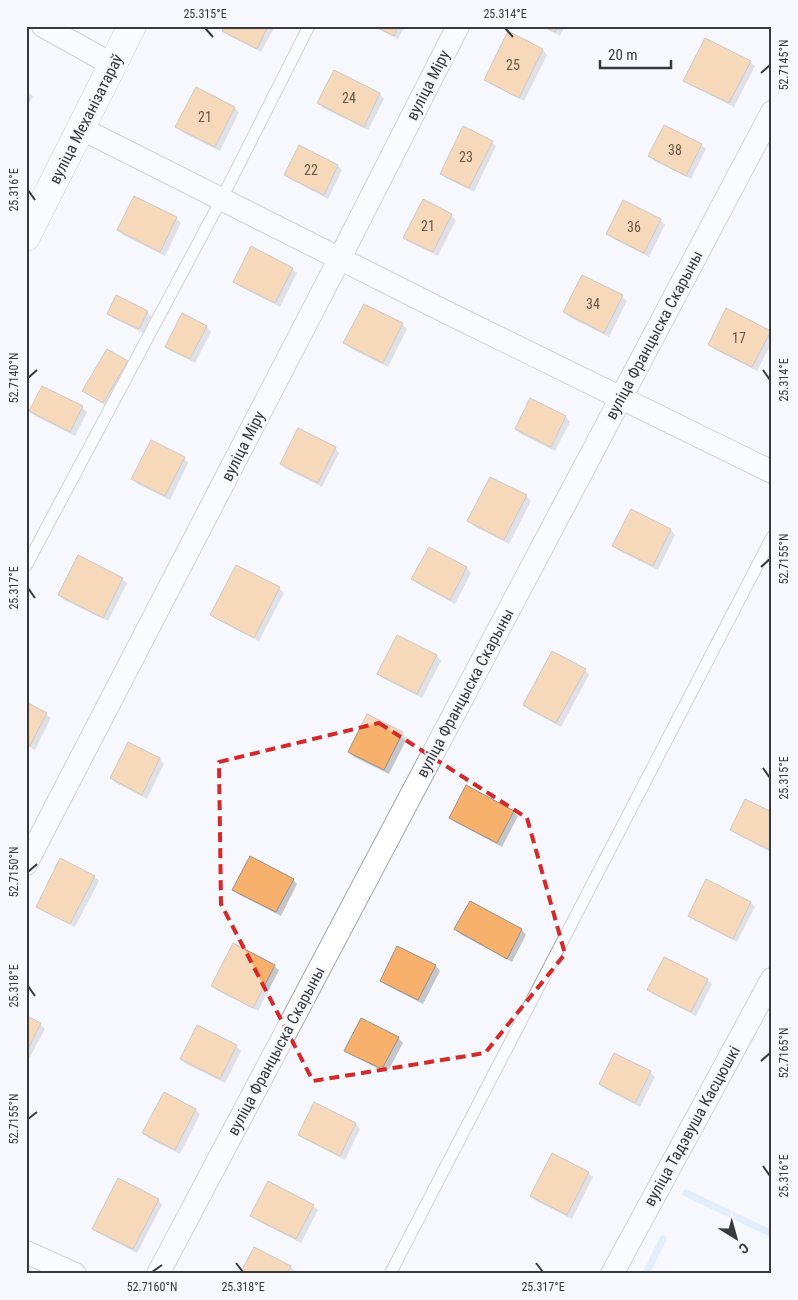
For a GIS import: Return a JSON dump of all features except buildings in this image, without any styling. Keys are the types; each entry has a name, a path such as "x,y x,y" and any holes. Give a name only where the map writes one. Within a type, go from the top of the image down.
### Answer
{"street":[{"path":"43,26 113,65"},
{"name":"вуліца Механізатараў","path":"26,237 82,129 132,26"},
{"name":"вуліца Міру","path":"26,864 458,26"},
{"name":"вуліца Францыска Скарыны","path":"158,1274 772,112"},
{"path":"82,129 446,312 772,472"},
{"name":"вуліца Тадэвуша Касцюшкі","path":"612,1274 772,979"},
{"path":"26,1252 75,1274"}],"lane":[{"path":"26,566 221,200 309,26"},
{"path":"390,1274 772,537"}],"highlighted area":[{"path":"379,723 527,818 565,954 485,1053 313,1081 221,904 219,762"}],"waterway":[{"path":"686,1193 772,1234"},
{"path":"646,1274 663,1239"}]}
